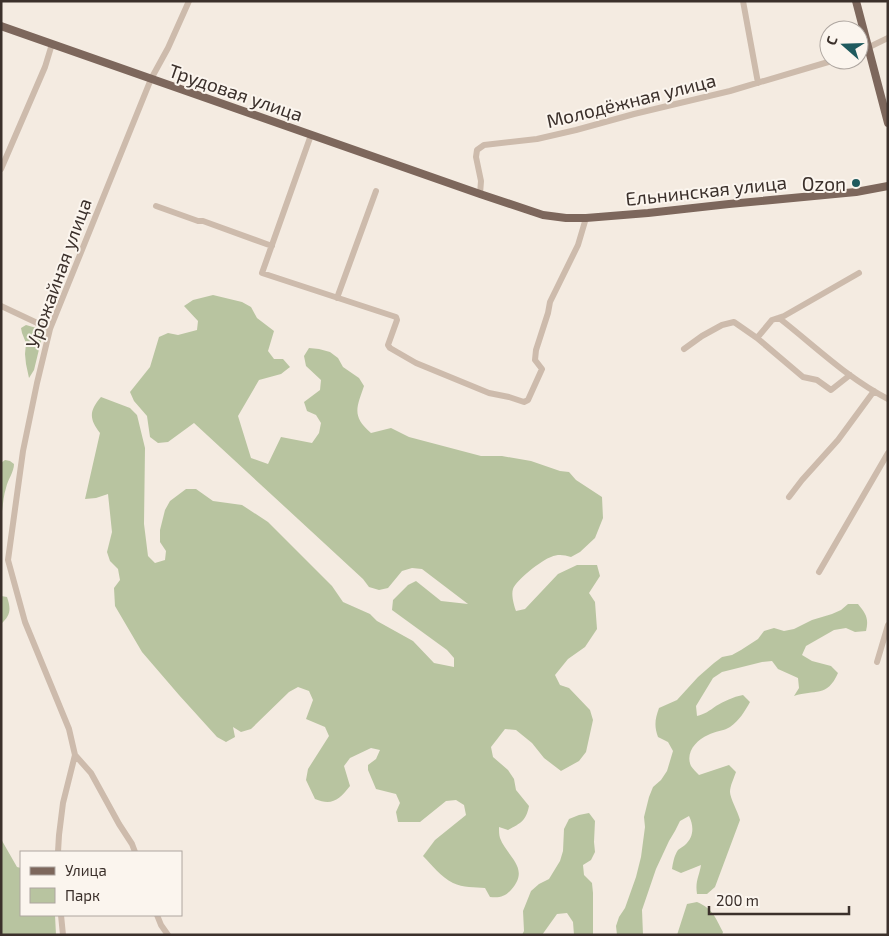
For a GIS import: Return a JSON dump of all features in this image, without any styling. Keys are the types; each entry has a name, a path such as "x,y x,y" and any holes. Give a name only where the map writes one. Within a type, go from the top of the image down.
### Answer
{"main road":[{"path":"856,1 861,20"},
{"name":"Трудовая улица","path":"1,26 458,186"},
{"path":"869,52 888,123"},
{"name":"Ельнинская улица","path":"458,186 543,215 566,218 648,213 856,192 888,186"}],"street":[{"name":"Урожайная улица","path":"75,755 69,729 25,622 8,560 23,451 36,383 50,329 150,79 168,48 189,1"},
{"path":"743,1 758,82"},
{"path":"869,48 888,38"},
{"path":"1,169 45,67 52,44"},
{"name":"Молодёжная улица","path":"480,194 481,181 476,157 477,150 484,145 538,139 576,130 730,91 819,65"},
{"path":"311,135 262,273 396,317 397,320 388,345 390,348 416,363 489,393 524,402 528,400 542,369 535,360 536,350 550,302 578,244 586,218"},
{"path":"337,298 376,191"},
{"path":"156,206 272,246"},
{"path":"755,337 772,320 782,317 859,272"},
{"path":"1,306 50,329"},
{"path":"782,317 831,362 888,399"},
{"path":"684,349 722,325 734,322 803,377 817,380 831,390 850,375"},
{"path":"789,496 838,440 874,391"},
{"path":"819,572 888,453"},
{"path":"878,662 888,626"},
{"path":"58,851 63,803 75,755"},
{"path":"75,755 95,779 135,851"},
{"path":"61,916 62,935"},
{"path":"157,916 168,935"}],"green space":[{"path":"213,295 242,302 251,307 257,318 274,331 268,351 274,359 283,359 290,367 281,374 259,380 238,416 251,458 268,464 281,437 312,443 319,433 321,423 316,415 307,411 304,402 320,390 321,380 306,366 304,356 309,348 319,349 330,352 338,358 343,367 359,378 364,386 357,411 360,421 371,433 391,428 409,437 481,456 502,456 531,461 560,471 569,472 576,480 602,497 603,518 595,538 580,552 571,557 556,555 542,562 524,576 512,591 516,611 525,609 558,574 577,565 597,565 600,576 589,593 595,602 597,629 585,647 568,659 555,675 560,685 569,688 590,710 593,720 586,752 579,761 561,771 544,758 532,743 516,730 505,729 491,747 493,757 508,770 514,779 516,790 529,806 526,815 520,823 508,830 499,827 500,838 516,863 519,875 517,882 504,896 490,897 485,888 457,885 441,874 423,856 435,840 466,815 464,805 456,800 446,801 420,822 398,822 396,812 400,803 396,794 376,789 368,770 368,765 376,759 380,750 371,748 350,758 344,766 350,786 339,798 331,802 315,799 306,780 308,769 329,736 325,727 306,719 313,700 309,691 298,687 289,692 251,729 241,732 233,727 235,737 226,742 217,737 142,652 115,606 114,588 120,580 118,569 110,561 107,552 112,532 108,494 85,499 100,433 92,419 92,415 94,407 101,397 130,408 137,415 145,448 144,524 148,556 155,563 165,560 166,551 160,542 160,530 165,510 170,501 186,489 196,489 213,501 242,505 268,522 332,586 343,602 370,614 377,621 413,641 434,663 454,667 454,658 447,650 392,610 393,600 408,585 416,581 441,601 468,604 422,569 412,568 402,571 388,588 379,590 369,587 363,579 194,423 168,442 158,443 150,437 147,416 134,401 130,392 150,367 159,337 168,333 178,335 197,330 198,321 184,306 193,300"},
{"path":"26,325 40,329 43,333 34,370 29,378 25,354 26,343 21,328"},
{"path":"5,460 14,464 5,491 1,517 1,463"},
{"path":"1,596 7,597 9,608 7,618 1,624"},
{"path":"848,604 858,604 863,611 867,619 866,631 855,632 846,628 834,630 806,646 802,655 812,661 831,666 838,673 834,681 825,689 794,696 799,688 798,678 778,669 772,661 722,672 713,678 696,706 697,716 725,701 739,696 743,695 750,702 742,716 733,725 699,740 689,756 691,766 699,775 729,765 736,772 730,792 740,820 715,887 707,894 697,894 697,882 701,865 681,873 672,869 678,850 688,842 692,835 692,824 689,816 680,821 656,869 642,910 643,935 617,935 616,926 625,908 641,857 645,827 644,817 649,797 653,787 667,771 673,751 668,742 658,737 656,722 659,708 677,700 714,663 722,657 732,655 741,650 758,639 764,631 774,628 784,631 794,629 812,620 841,610"},
{"path":"589,813 595,821 595,852 591,860 583,865 584,875 592,883 593,935 574,935 573,922 567,913 557,914 542,935 522,935 524,931 523,911 531,891 549,879 560,861 563,851 564,829 569,819"},
{"path":"1,839 17,867 20,868 20,916 55,916 56,935 1,935"},
{"path":"697,902 713,914 723,932 722,935 677,935 687,904"}],"place":[{"name":"Ozon","path":"856,183"}]}
